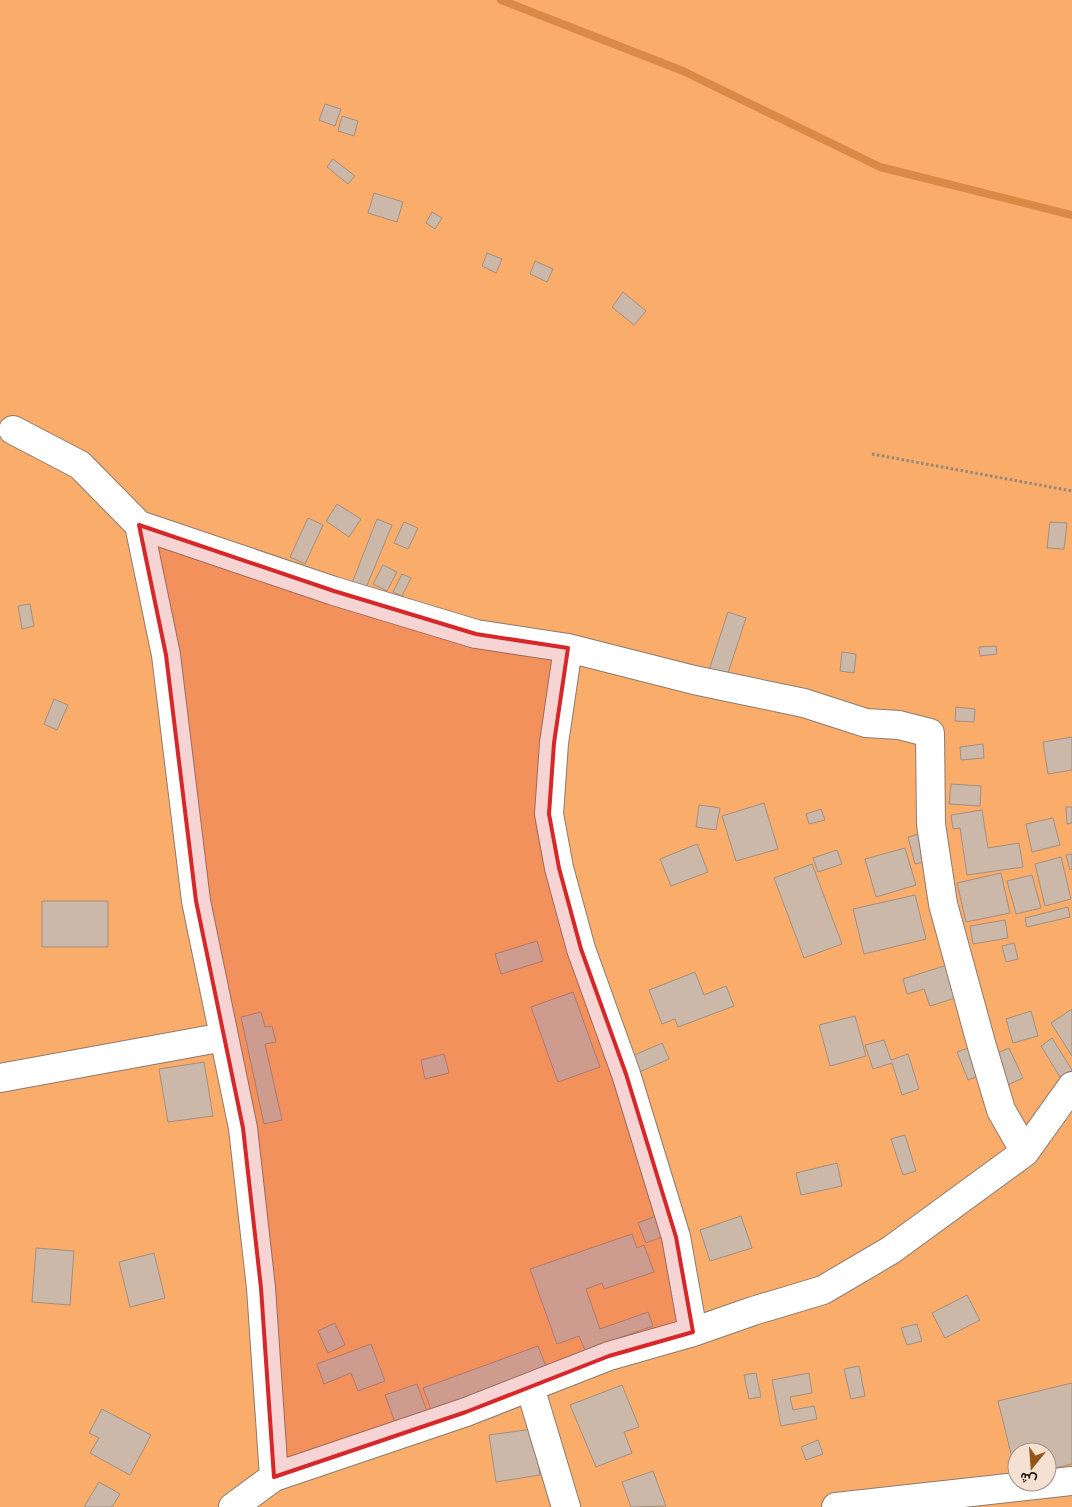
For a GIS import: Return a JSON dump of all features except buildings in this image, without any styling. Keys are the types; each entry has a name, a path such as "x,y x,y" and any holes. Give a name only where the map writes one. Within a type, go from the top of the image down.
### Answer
{"street":[{"path":"13,430 80,464 139,525 334,591 476,634 568,648 694,680 804,703 866,722 899,725 930,733 931,824 943,904 980,1043 1001,1110 1025,1152"},
{"path":"139,525 166,654 196,901 244,1138 260,1288 274,1477"},
{"path":"568,648 554,743 549,814 559,868 581,948 626,1074 676,1237 693,1332"},
{"path":"0,1078 224,1037"},
{"path":"233,1507 274,1477 466,1412 609,1356 693,1332 753,1311 823,1290 891,1250 1025,1152 1072,1086"},
{"path":"530,1387 566,1507"},
{"path":"836,1507 1072,1481"}],"path":[{"path":"872,454 1072,491"}],"highlighted area":[{"path":"139,525 334,591 476,634 568,648 554,743 549,814 559,868 581,949 626,1074 676,1237 693,1332 609,1356 466,1412 274,1477 261,1288 243,1128 196,901 166,655"}],"shaded area":[{"path":"0,0 1072,0 1072,1507 0,1507"}],"waterway":[{"path":"501,0 683,71 880,167 1072,215"}]}
